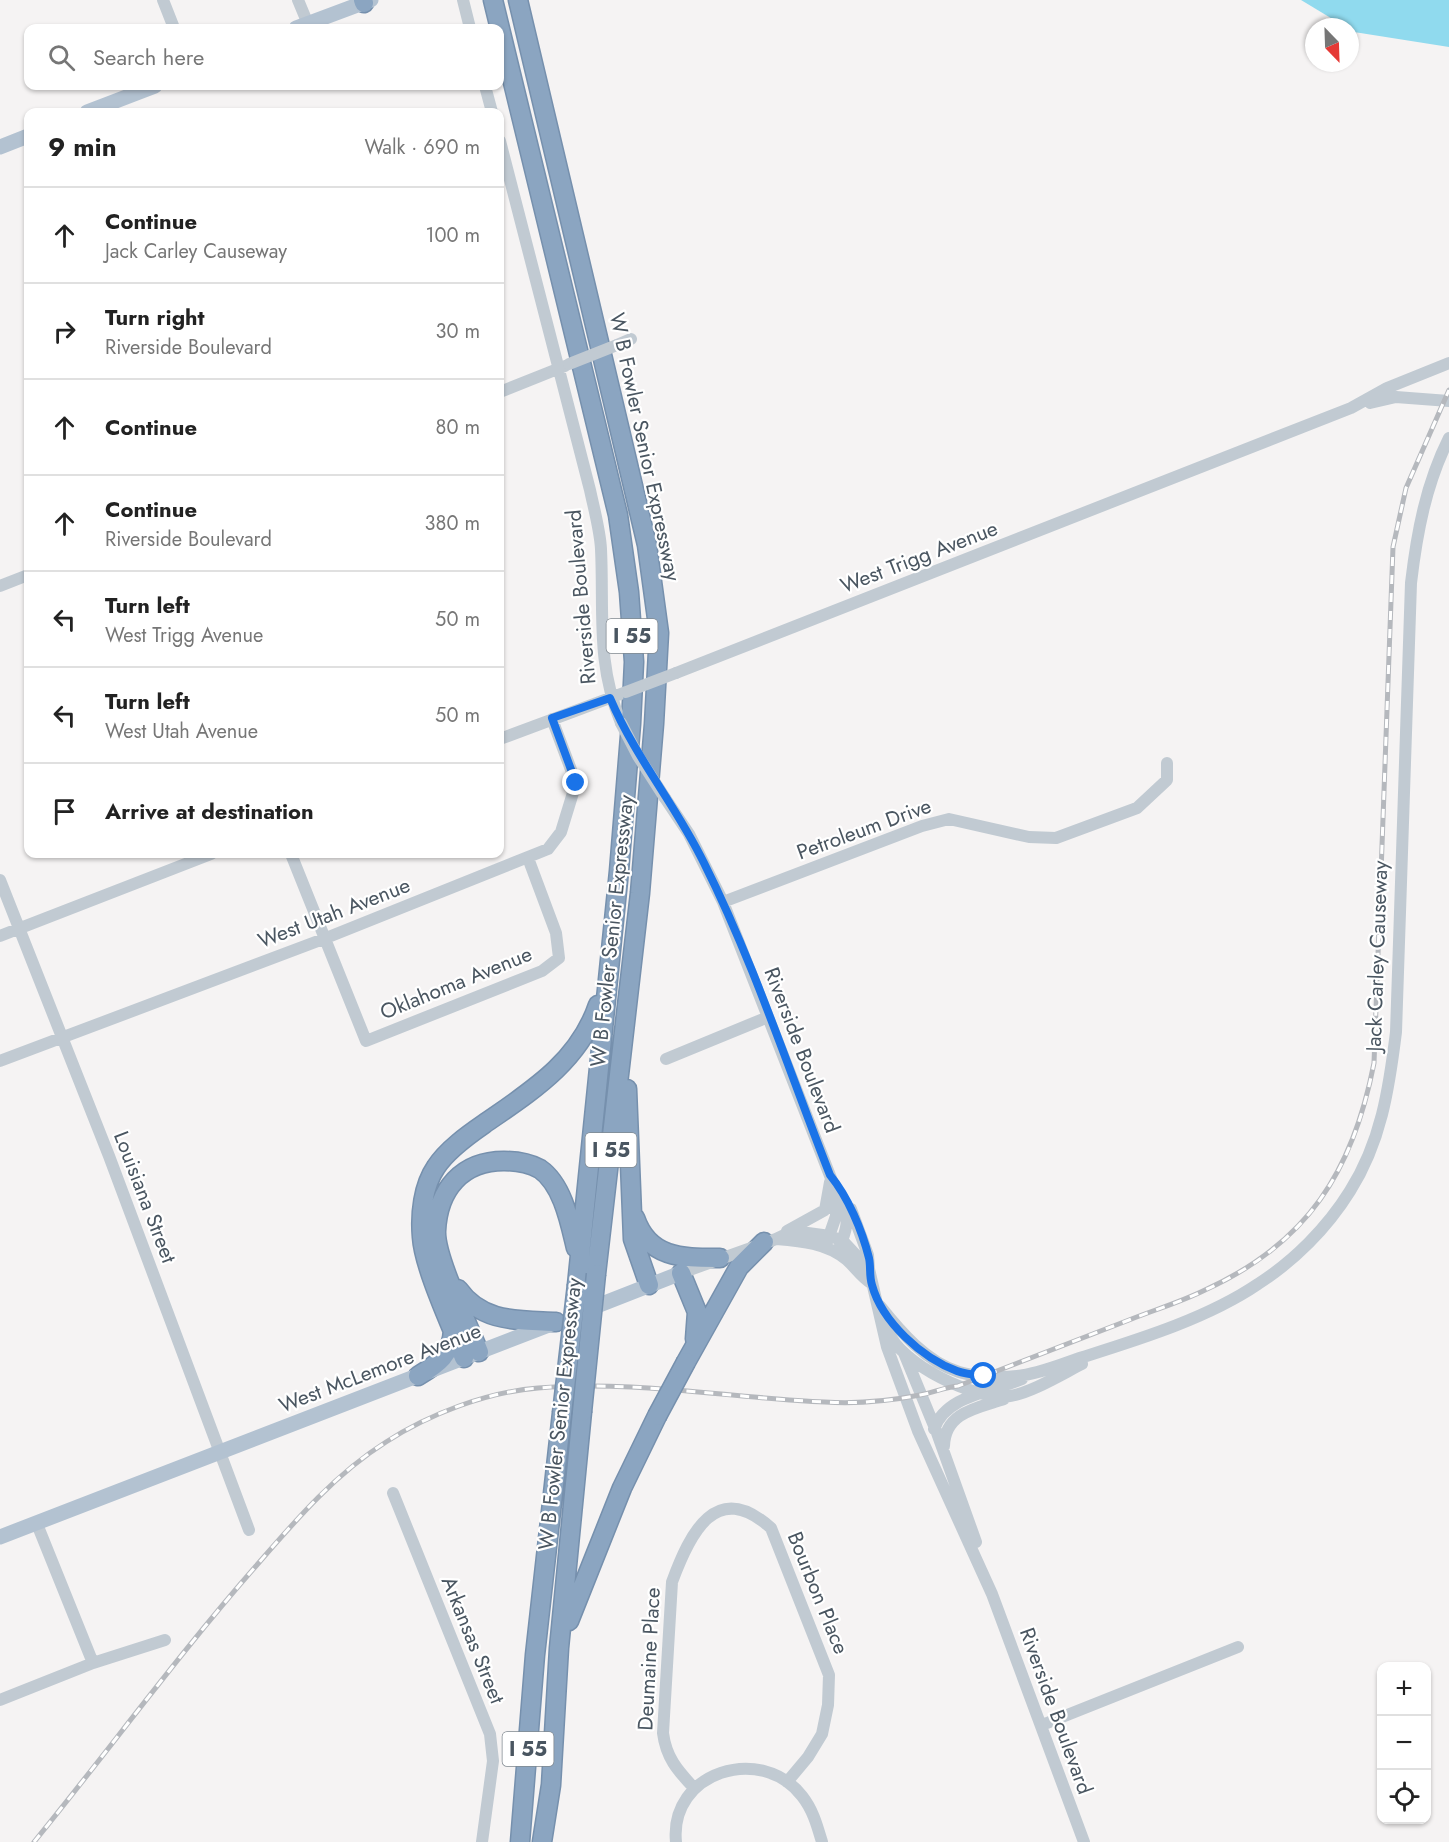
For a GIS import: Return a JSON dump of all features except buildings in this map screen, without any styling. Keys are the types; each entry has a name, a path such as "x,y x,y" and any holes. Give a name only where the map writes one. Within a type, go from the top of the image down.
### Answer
{"highway":[{"name":"W B Fowler Senior Expressway","path":"493,0 499,24"},
{"name":"W B Fowler Senior Expressway","path":"518,0 647,545 659,633 641,882 596,1274 559,1648 551,1785 542,1842"},
{"name":"W B Fowler Senior Expressway","path":"504,45 615,504 629,592 634,662 631,724 609,972 577,1285 535,1655 520,1842"},
{"path":"472,1355 453,1328 422,1239 423,1198 436,1167 467,1136 526,1095 566,1062 591,1025 609,972"},
{"path":"625,1027 633,1239 649,1285"},
{"path":"472,1355 436,1232 444,1193 463,1171 489,1161 520,1161 541,1170 557,1190 579,1261"},
{"path":"631,1205 639,1228 651,1245 679,1258 720,1258"},
{"path":"559,1648 613,1510 694,1344 739,1267 775,1238"},
{"path":"681,1273 697,1312 694,1344"},
{"path":"447,1275 462,1295 481,1312 502,1320 556,1322"},
{"path":"418,1376 441,1360 450,1350 453,1328"}],"main road":[{"path":"307,24 366,1"},
{"path":"97,108 145,90"},
{"path":"0,147 24,138"},
{"name":"West McLemore Avenue","path":"0,1538 681,1273"}],"street":[{"path":"163,0 172,24"},
{"path":"298,0 302,24"},
{"path":"463,0 469,24"},
{"path":"486,90 491,108"},
{"name":"Riverside Boulevard","path":"504,155 564,366 590,490 601,547 600,634 610,698 638,756 689,834 723,902 836,1191 847,1210 848,1220 843,1240"},
{"path":"504,390 631,339"},
{"path":"1351,408 1387,388 1449,363"},
{"path":"1351,408 1395,396 1449,401"},
{"name":"West Trigg Avenue","path":"504,737 676,673 1351,408"},
{"name":"Jack Carley Causeway","path":"880,1306 893,1323 933,1359 958,1372 984,1376 1034,1373 1120,1345 1221,1306 1258,1285 1293,1259 1324,1226 1350,1191 1371,1149 1388,1100 1396,1032 1411,584 1417,528 1428,488 1449,438"},
{"path":"0,586 24,576"},
{"name":"West Utah Avenue","path":"0,1061 326,938 528,858 554,844 574,796 576,783 574,771 552,718"},
{"name":"Petroleum Drive","path":"723,902 922,826 949,819 1029,837 1056,838 1137,808 1167,780 1167,763"},
{"path":"0,936 201,858"},
{"path":"293,858 326,938"},
{"name":"Oklahoma Avenue","path":"326,938 366,1041 542,971 559,958 556,933 528,858"},
{"name":"Louisiana Street","path":"0,880 109,1156 249,1530"},
{"path":"666,1059 768,1017"},
{"path":"775,1238 825,1210 829,1202 830,1175"},
{"name":"Riverside Boulevard","path":"830,1175 839,1186 851,1210 868,1256 871,1283 880,1306 887,1347 918,1431 992,1594"},
{"name":"Riverside Boulevard","path":"831,1246 836,1216 836,1191"},
{"name":"West McLemore Avenue","path":"681,1273 799,1231 831,1246 843,1240"},
{"path":"843,1240 869,1269"},
{"path":"831,1246 871,1283"},
{"path":"880,1306 891,1339 904,1352 948,1381 982,1393 1011,1396"},
{"name":"Riverside Boulevard","path":"893,1323 944,1453 992,1594 1084,1842"},
{"name":"Jack Carley Causeway","path":"944,1453 944,1434 957,1416 1011,1396 1120,1345"},
{"path":"961,1526 933,1433 939,1416 956,1402 1034,1373"},
{"name":"Arkansas Street","path":"393,1493 490,1734 493,1761 482,1842"},
{"name":"Bourbon Place","path":"726,1508 741,1508 757,1516 771,1528 829,1675 828,1705 822,1734 808,1757 788,1782"},
{"name":"Deumaine Place","path":"694,1788 676,1769 666,1751 663,1733 672,1582 681,1559 700,1525 712,1514 726,1508"},
{"path":"37,1524 93,1663"},
{"path":"0,1700 93,1663 165,1640"},
{"path":"1042,1725 1238,1647"},
{"path":"676,1842 680,1811 694,1788 713,1774 740,1768 765,1770 788,1782 801,1794 814,1814 822,1842"}],"water":[{"path":"1301,0 1449,0 1449,47 1359,33 1359,18 1331,18"}],"railway":[{"path":"34,1842 199,1634 301,1515 333,1483 367,1455 421,1422 479,1399 538,1388 610,1386 837,1403 925,1394 958,1386 1196,1294 1241,1271 1272,1250 1298,1226 1320,1199 1338,1170 1365,1102 1374,1063 1393,547 1406,488 1449,390"}],"route":[{"path":"576,783 574,771 552,718 610,698 638,756 689,834 723,902 830,1175 848,1202 870,1262 871,1283 880,1306 912,1341 933,1359 958,1372 984,1376"}]}
